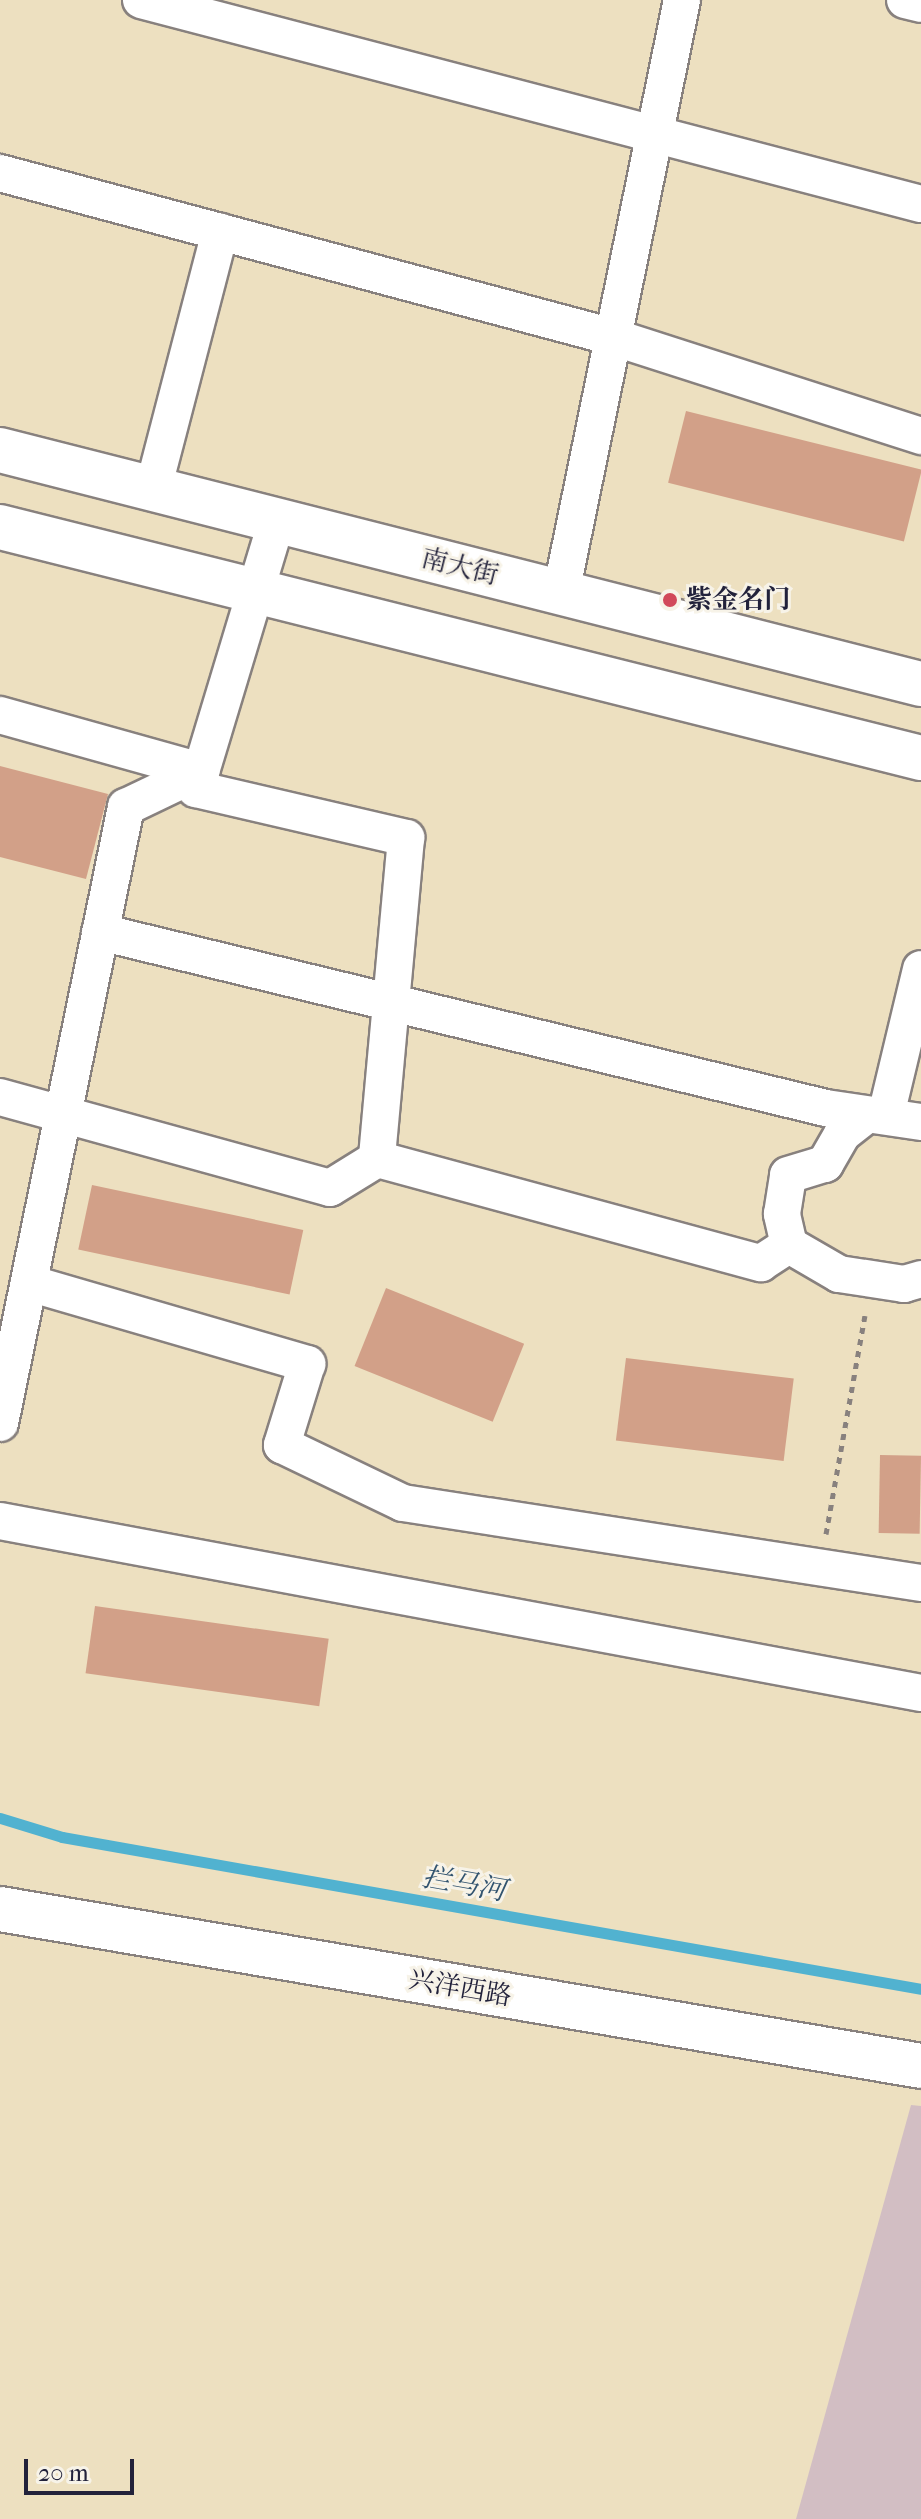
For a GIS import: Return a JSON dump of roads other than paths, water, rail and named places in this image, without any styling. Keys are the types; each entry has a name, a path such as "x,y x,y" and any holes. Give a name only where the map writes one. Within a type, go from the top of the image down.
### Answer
{"main road":[{"name":"南大街","path":"0,450 921,684"},
{"path":"0,527 921,758"},
{"name":"兴洋西路","path":"0,1909 921,2066"}],"street":[{"path":"141,0 921,204"},
{"path":"561,593 682,0"},
{"path":"905,0 921,4"},
{"path":"0,173 613,337 921,436"},
{"path":"153,489 220,232"},
{"path":"277,520 196,789 406,838 377,1159"},
{"path":"0,715 201,771"},
{"path":"0,1423 8,1345 29,1283 126,807 201,771"},
{"path":"100,932 875,1116 921,1122"},
{"path":"921,969 875,1116 842,1134 825,1164 788,1175 781,1203 789,1245 839,1274 904,1284 921,1279"},
{"path":"0,1097 330,1188 377,1159 761,1263 789,1245"},
{"path":"29,1283 307,1364 282,1445 403,1503 921,1583"},
{"path":"0,1521 921,1693"}],"waterway":[{"name":"拦马河","path":"0,1818 62,1837 921,1989"}],"place":[{"name":"紫金名门","path":"670,600"}]}
